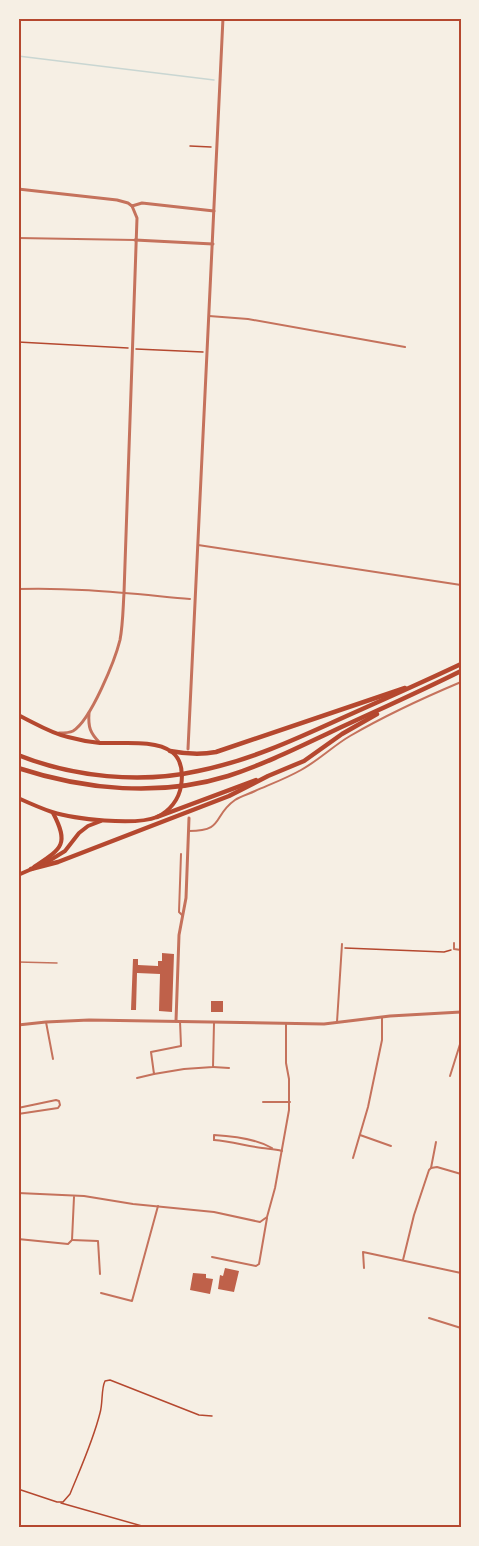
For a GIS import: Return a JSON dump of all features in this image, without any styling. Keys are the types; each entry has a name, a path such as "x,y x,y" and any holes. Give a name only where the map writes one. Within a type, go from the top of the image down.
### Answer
{"highway":[{"path":"18,755 54,767 94,774 127,777 197,772 259,754 461,664"},
{"path":"18,768 67,782 107,788 195,783 262,764 461,671"},
{"path":"170,751 186,754 216,752 427,680"},
{"path":"157,817 304,761 342,734 405,698"},
{"path":"31,869 58,862 142,831 229,796 268,776"}],"main road":[{"path":"18,715 56,733 79,739 149,744 170,751 181,766 182,779 180,793 175,803 157,817 134,821 102,820 53,813 18,798"},
{"path":"31,869 58,849 62,842 63,835 53,813"},
{"path":"18,875 60,855 79,833 102,820"}],"street":[{"path":"188,749 223,18"},
{"path":"18,189 117,200 132,206 137,218 124,593 120,637 110,669 85,720 68,733 56,733"},
{"path":"132,206 142,203 215,211"},
{"path":"18,238 213,244"},
{"path":"209,316 248,319 405,347"},
{"path":"198,545 461,585"},
{"path":"18,589 124,593 190,599"},
{"path":"189,831 209,830 215,826 226,808 236,800 315,762 348,737 422,698 461,682"},
{"path":"89,711 90,731 100,742"},
{"path":"154,1074 151,1052 182,1046 178,1021 179,935 186,898 189,818"},
{"path":"182,854 179,912 182,915"},
{"path":"454,943 454,949 461,950"},
{"path":"337,1023 342,944"},
{"path":"18,1025 89,1020 337,1023 381,1017 461,1012"},
{"path":"353,1158 382,1040 381,1017"},
{"path":"46,1022 53,1059"},
{"path":"213,1068 214,1022"},
{"path":"212,1257 256,1266 259,1264 290,1102 286,1063 286,1024"},
{"path":"450,1076 461,1041"},
{"path":"137,1078 184,1069 229,1068"},
{"path":"18,1108 60,1101 58,1108 18,1114"},
{"path":"263,1102 290,1102"},
{"path":"272,1148 265,1149 214,1140 214,1135 265,1144 282,1151"},
{"path":"360,1135 391,1146"},
{"path":"403,1260 414,1215 431,1168 436,1142"},
{"path":"431,1168 437,1167 461,1174"},
{"path":"18,1193 74,1196 214,1212 260,1222 267,1217"},
{"path":"72,1240 74,1196"},
{"path":"101,1293 132,1301 158,1206"},
{"path":"18,1239 68,1244 72,1240 98,1241 100,1274"},
{"path":"364,1268 363,1252 461,1273"},
{"path":"429,1318 461,1328"}],"lane":[{"path":"18,962 57,963"}],"path":[{"path":"190,146 218,147"},
{"path":"18,342 207,352"},
{"path":"342,948 437,952 454,949"},
{"path":"57,1502 63,1502 70,1494 78,1475 99,1418 105,1381 110,1380 199,1414 212,1416"},
{"path":"18,1489 149,1528"}],"building":[{"path":"162,953 174,954 172,1012 159,1011 160,974 137,973 136,1010 131,1010 133,959 138,959 138,965 158,966 158,961 162,961"},
{"path":"211,1001 223,1001 223,1012 211,1012"},
{"path":"225,1268 239,1271 234,1292 218,1289 220,1275 223,1276"},
{"path":"193,1273 206,1274 206,1278 213,1279 210,1294 190,1290"}],"waterway":[{"path":"18,56 214,80"}]}
